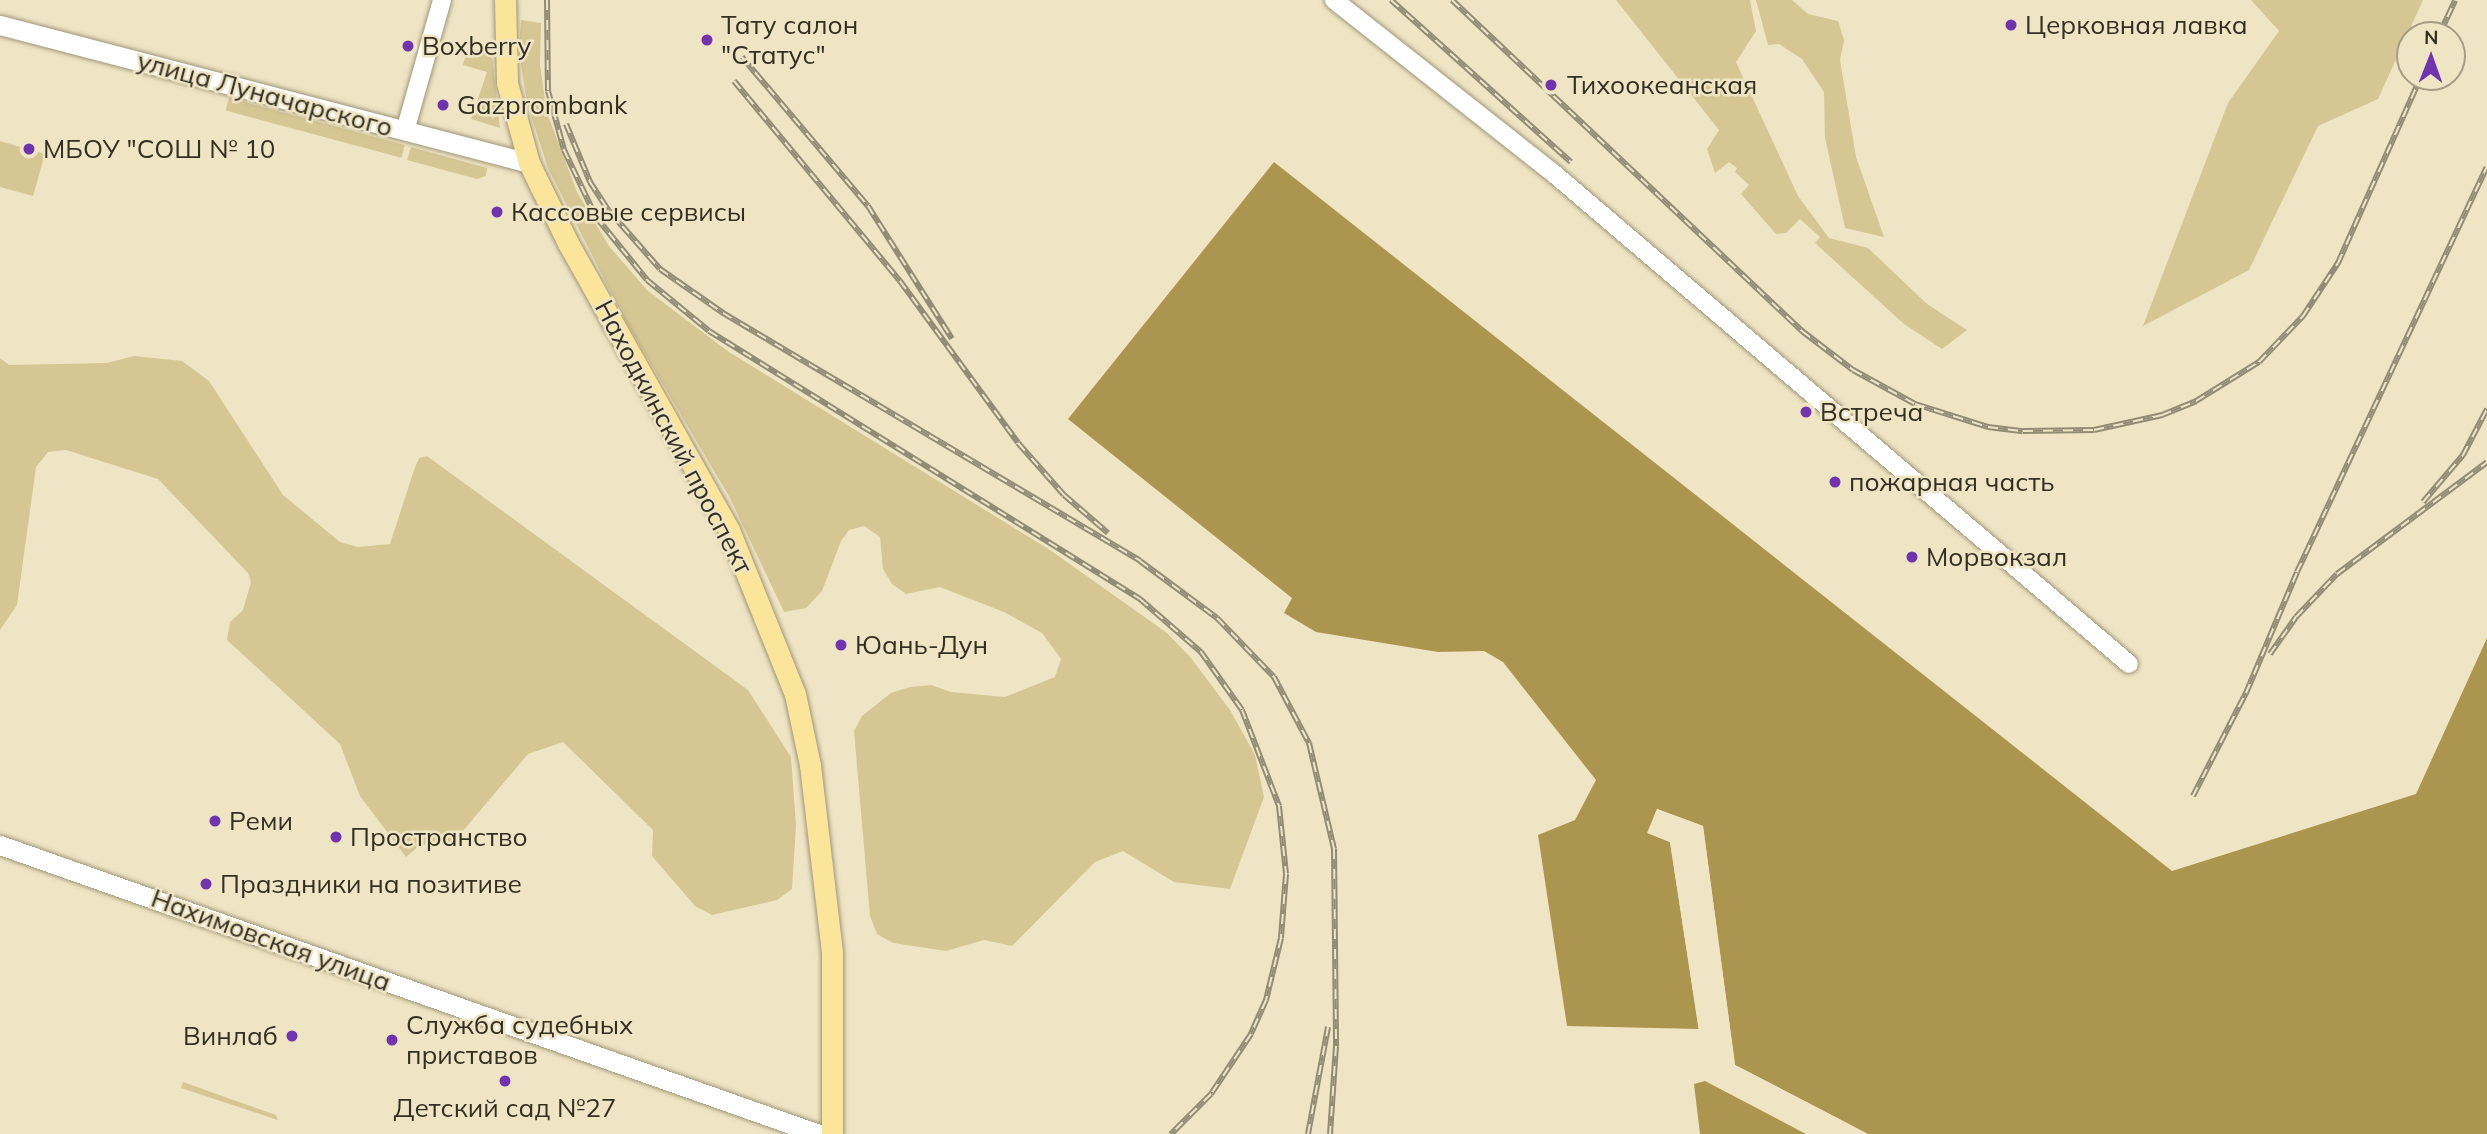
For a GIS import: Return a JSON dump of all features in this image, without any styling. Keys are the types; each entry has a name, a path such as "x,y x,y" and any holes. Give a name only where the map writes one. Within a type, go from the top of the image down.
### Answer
{"main road":[{"name":"Находкинский проспект","path":"505,0 507,83 529,163 568,243 729,530 787,667 810,765 829,914 834,1000 832,1134"},
{"name":"улица Луначарского","path":"0,25 529,163"},
{"name":"Нахимовская улица","path":"0,845 819,1134"}],"street":[{"path":"405,131 442,0"},
{"path":"1334,0 1552,172 2129,664"}],"shaded area":[{"path":"1616,0 1750,0 1756,31 1736,62 1798,196 1829,238 1868,248 1927,304 1967,330 1942,349 1904,324 1815,243 1820,237 1800,219 1786,233 1776,234 1741,194 1749,185 1735,172 1737,168 1729,162 1715,173 1707,149 1719,130"},
{"path":"1756,0 1792,0 1808,14 1838,21 1844,40 1840,60 1856,157 1884,237 1845,228 1825,138 1824,92 1802,59 1779,44 1768,45"},
{"path":"2251,0 2423,0 2413,21 2396,21 2396,59 2378,99 2318,126 2249,270 2143,326 2228,103 2279,31"},
{"path":"521,20 541,23 540,65 547,113 577,192 609,246 648,291 729,352 1050,550 1167,633 1191,658 1230,710 1255,755 1264,797 1230,889 1174,882 1123,851 1095,862 1012,946 984,940 946,951 893,943 877,934 870,916 854,731 862,716 891,693 910,687 931,685 951,692 1005,697 1055,677 1061,659 1042,633 1004,612 940,587 906,594 892,584 883,569 880,537 864,526 849,530 841,541 822,591 806,608 784,612 730,498 624,318 548,168 527,103 519,51"},
{"path":"484,47 491,47 500,128 471,119 487,72 463,65 466,53 482,53"},
{"path":"229,98 405,145 401,158 226,111"},
{"path":"0,141 45,154 33,196 0,187"},
{"path":"411,147 487,168 486,176 477,179 407,160"},
{"path":"1274,162 2172,871 2416,794 2487,638 2487,1134 1868,1134 1735,1065 1703,826 1657,809 1648,833 1670,842 1699,1029 1567,1026 1538,835 1575,820 1596,780 1503,662 1484,651 1438,652 1316,632 1284,613 1292,598 1068,419"},
{"path":"134,356 182,361 209,381 283,495 340,542 358,547 390,544 419,458 427,456 748,690 791,757 796,825 792,889 777,900 712,915 695,906 652,856 653,830 563,742 528,754 451,845 420,845 406,857 360,796 340,744 227,640 230,622 243,610 251,582 248,573 158,479 66,450 48,452 36,467 17,605 0,630 0,358 9,365 107,363"},
{"path":"1705,1081 1806,1134 1700,1134 1694,1084"},
{"path":"183,1082 276,1115 278,1120 181,1088"}],"pier":[{"path":"1657,809 1703,826 1735,1065 1868,1134 1732,1067 1700,829 1659,814 1652,831 1673,841 1702,1028 1699,1032 1670,842 1647,833"}],"railway":[{"path":"547,0 548,91 564,150 596,217 647,280 709,331 1140,599 1201,652 1242,710 1279,806 1286,874 1281,938 1266,1000 1251,1034 1211,1094 1171,1134"},
{"path":"1391,0 1571,162"},
{"path":"1452,0 1802,331 1853,370 1915,404 1988,427 2023,431 2094,430 2162,415 2196,401 2259,362 2303,316 2338,263 2415,91"},
{"path":"2445,21 2455,0"},
{"path":"742,57 868,206 952,339"},
{"path":"734,81 900,281 1018,443 1064,495 1108,533"},
{"path":"566,124 590,182 609,211 660,269 723,313 1140,561 1217,618 1274,677 1309,743 1334,849 1336,1046 1330,1134"},
{"path":"2193,796 2246,693 2297,572 2487,167"},
{"path":"2423,502 2463,455 2487,409"},
{"path":"2270,654 2296,617 2337,574 2487,462"},
{"path":"1308,1134 1328,1027"}],"place":[{"name":"Церковная лавка","path":"2011,25"},
{"name":"Тату салон \"Статус\"","path":"707,40"},
{"name":"Boxberry","path":"408,46"},
{"name":"Тихоокеанская","path":"1551,85"},
{"name":"Gazprombank","path":"443,105"},
{"name":"МБОУ \"СОШ № 10","path":"29,149"},
{"name":"Кассовые сервисы","path":"497,212"},
{"name":"Встреча","path":"1806,412"},
{"name":"пожарная часть","path":"1835,482"},
{"name":"Морвокзал","path":"1912,557"},
{"name":"Юань-Дун","path":"841,645"},
{"name":"Реми","path":"215,821"},
{"name":"Пространство","path":"336,837"},
{"name":"Праздники на позитиве","path":"206,884"},
{"name":"Винлаб","path":"292,1036"},
{"name":"Служба судебных приставов","path":"392,1040"},
{"name":"Детский сад №27","path":"505,1081"}]}
